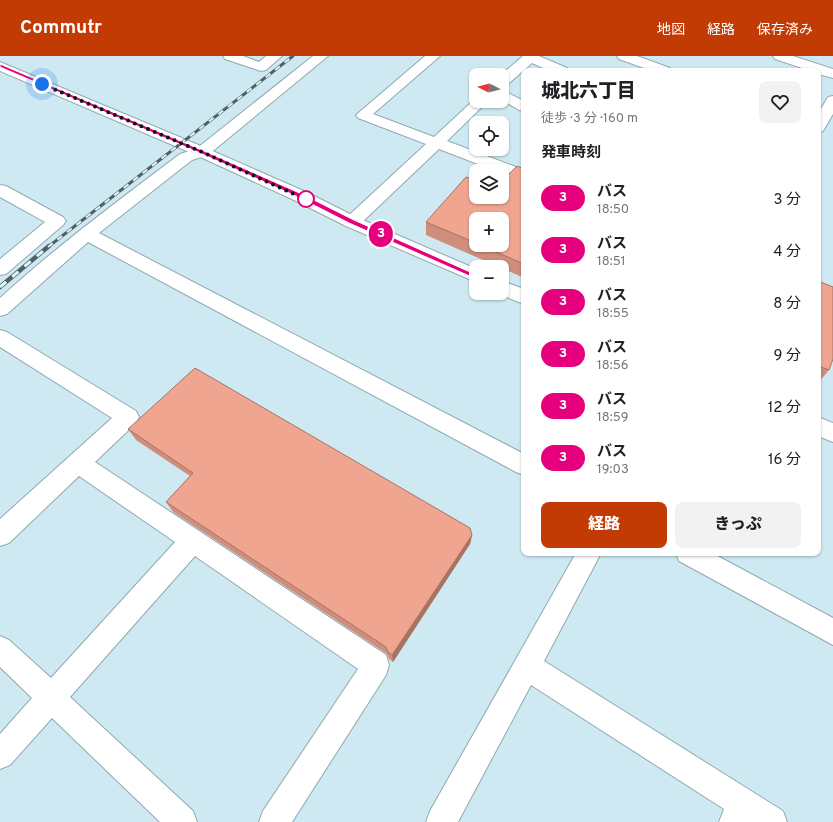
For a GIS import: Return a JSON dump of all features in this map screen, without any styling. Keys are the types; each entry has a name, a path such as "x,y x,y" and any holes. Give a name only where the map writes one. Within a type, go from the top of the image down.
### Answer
{"street":[{"path":"230,56 261,67 275,56"},
{"path":"0,309 34,277 86,234 186,157 202,152 321,56"},
{"path":"433,56 363,115 521,175"},
{"path":"624,56 657,68"},
{"path":"780,56 815,68"},
{"path":"509,76 531,57 555,68"},
{"path":"0,66 202,152 300,196 352,222 469,273"},
{"path":"821,70 833,74"},
{"path":"509,98 521,105"},
{"path":"822,128 833,100"},
{"path":"352,222 473,108"},
{"path":"0,190 57,221 0,269"},
{"path":"86,234 521,463"},
{"path":"509,291 521,296"},
{"path":"0,337 128,417 0,535"},
{"path":"821,427 833,433"},
{"path":"78,463 376,665 274,822"},
{"path":"0,755 52,699 192,541"},
{"path":"441,822 587,556"},
{"path":"694,556 833,632"},
{"path":"0,649 182,822"},
{"path":"527,666 738,812 772,822"}],"building":[{"path":"517,166 521,168 521,263 496,252 509,252 509,212 469,212 469,240 426,222 466,177 469,178 469,204 509,204 509,174"},
{"path":"821,282 833,287 833,359 829,370 821,367"},
{"path":"195,368 470,528 472,535 392,655 388,652 386,647 166,502 193,473 128,429"}],"railway":[{"path":"48,247 293,56"},
{"path":"0,287 49,246"}],"bus line":[{"name":"3","path":"0,66 202,152 300,196 352,222 469,273"}],"route":[{"path":"42,84 202,152 309,201 306,199"}]}
